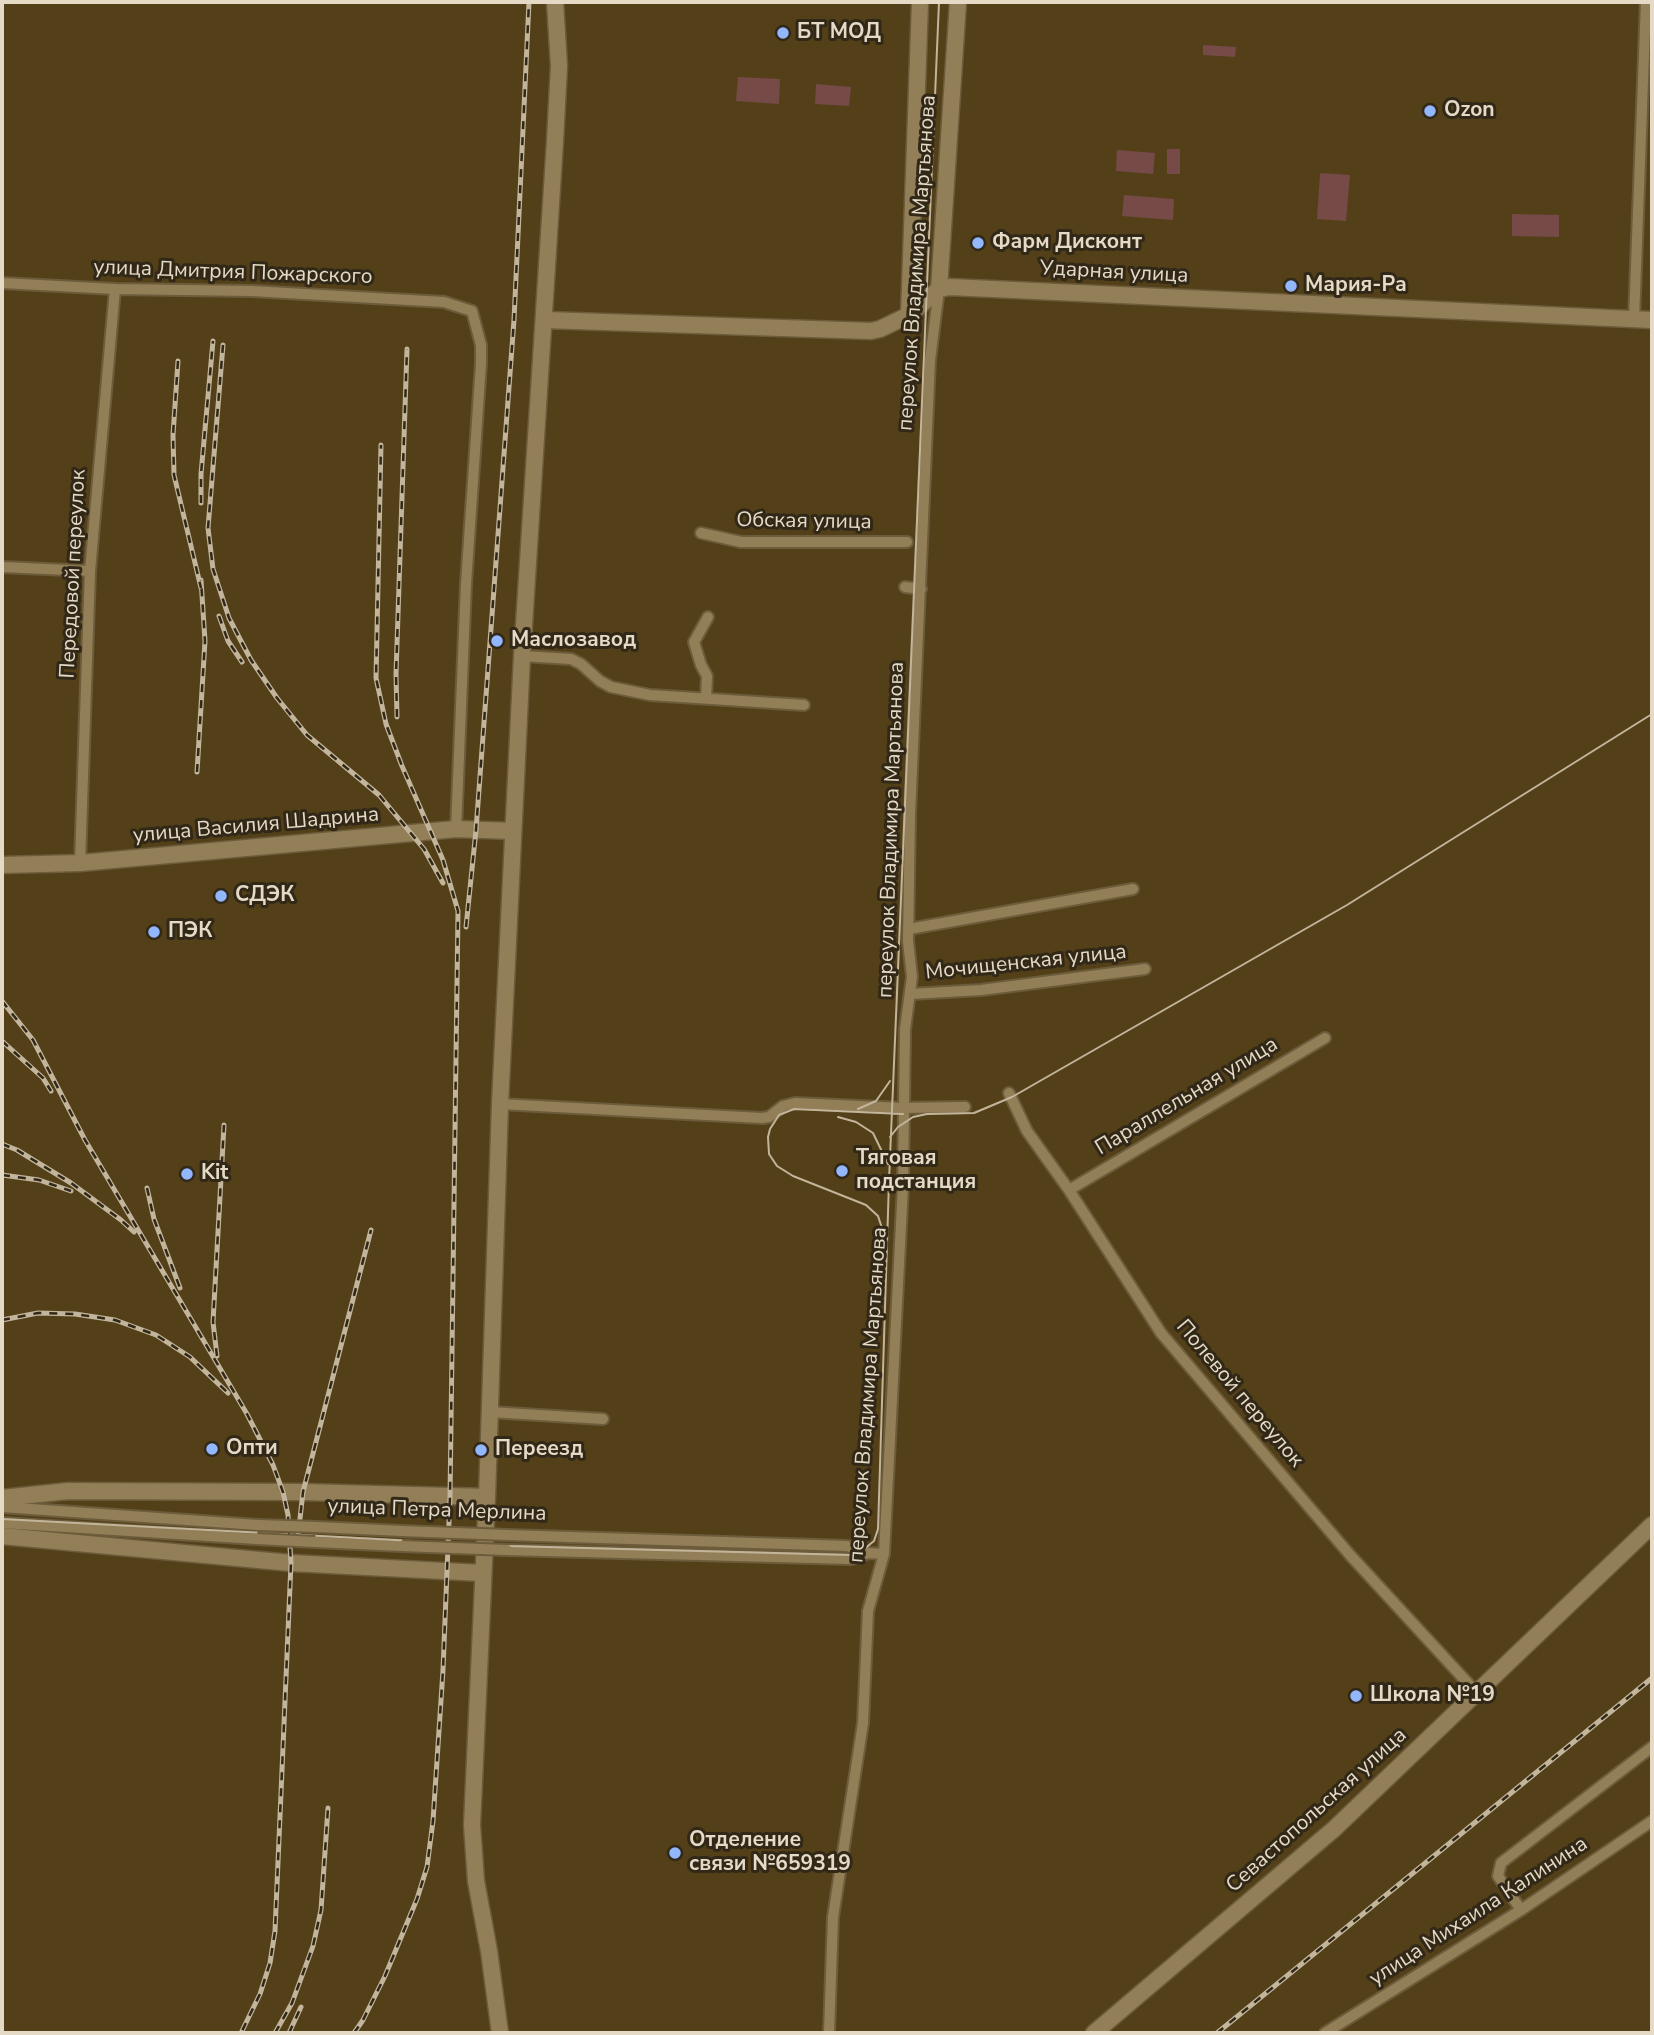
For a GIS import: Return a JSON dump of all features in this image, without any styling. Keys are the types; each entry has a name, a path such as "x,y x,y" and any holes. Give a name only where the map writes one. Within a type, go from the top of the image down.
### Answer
{"main road":[{"path":"500,2033 476,1881 472,1825 513,831 559,66 555,2"},
{"path":"909,315 920,2"},
{"name":"переулок Владимира Мартьянова","path":"939,289 958,2"},
{"name":"Ударная улица","path":"939,289 950,287 1652,320"},
{"path":"545,320 870,331 909,315 939,289"},
{"name":"улица Василия Шадрина","path":"2,865 80,863 456,829 513,831"},
{"name":"улица Петра Мерлина","path":"2,1498 68,1491 303,1492 487,1497"},
{"name":"Севастопольская улица","path":"1094,2033 1334,1829 1652,1525"},
{"path":"2,1536 291,1563 482,1573"}],"street":[{"path":"1634,319 1646,2"},
{"name":"улица Дмитрия Пожарского","path":"2,283 115,289 252,291 444,302 463,306 474,314 481,345 466,584 456,829"},
{"name":"Передовой переулок","path":"80,863 90,571 115,289"},
{"name":"переулок Владимира Мартьянова","path":"829,2033 833,1917 863,1723 868,1611 884,1554 903,1186 905,1029 912,977 909,929 910,814 930,360 939,289"},
{"name":"Обская улица","path":"701,533 741,542 907,542"},
{"path":"2,568 90,571"},
{"path":"905,587 920,589"},
{"path":"706,698 707,676 694,642 708,617"},
{"path":"522,656 576,661 600,681 618,689 650,695 804,705"},
{"path":"909,929 1133,889"},
{"name":"Мочищенская улица","path":"911,994 981,990 1145,969"},
{"name":"Параллельная улица","path":"1069,1190 1325,1038"},
{"name":"Полевой переулок","path":"1009,1093 1027,1131 1069,1190 1161,1333 1350,1555 1476,1692"},
{"path":"500,1104 762,1118 769,1117 780,1107 790,1104 965,1107"},
{"path":"490,1412 603,1419"},
{"name":"улица Петра Мерлина","path":"2,1507 258,1525 847,1546 869,1553 884,1554"},
{"name":"улица Петра Мерлина","path":"2,1523 257,1539 507,1550 851,1559 869,1553"},
{"path":"1521,1910 1498,1876 1501,1863 1652,1746"},
{"name":"улица Михаила Калинина","path":"1325,2033 1521,1910 1652,1821"}],"shaded area":[{"path":"1203,45 1236,47 1235,57 1203,55"},
{"path":"738,77 780,79 779,104 736,101"},
{"path":"816,84 851,87 849,106 815,104"},
{"path":"1167,149 1180,149 1180,174 1167,174"},
{"path":"1117,150 1155,153 1153,174 1116,171"},
{"path":"1320,173 1350,175 1346,221 1317,219"},
{"path":"1124,195 1174,199 1173,220 1122,216"},
{"path":"1512,214 1559,215 1559,237 1512,236"}],"tram line":[{"path":"2,1519 508,1546 851,1555 858,1554 874,1541 878,1529 889,1181 939,2"},
{"path":"890,1137 898,1127 913,1117 974,1113 1012,1097 1347,905 1652,714"},
{"path":"858,1109 876,1101 890,1081"},
{"path":"884,1234 878,1216 866,1205 793,1176 777,1166 769,1154 768,1137 779,1115 794,1109 903,1114"},
{"path":"838,1117 856,1122 873,1133 888,1164"}],"railway":[{"path":"466,927 476,830 514,320 529,2"},
{"path":"201,503 201,474 213,341"},
{"path":"223,345 208,528 213,569 229,618 251,660 277,698 307,735 379,795 424,849 443,883"},
{"path":"397,717 396,674 407,349"},
{"path":"178,361 173,435 174,475 201,588"},
{"path":"354,2033 385,1976 417,1899 427,1867 433,1821 443,1670 450,1497 458,911 443,860 386,724 376,678 381,445"},
{"path":"197,772 205,641 201,580"},
{"path":"219,616 228,641 242,662"},
{"path":"2,1001 33,1040 85,1140 247,1414 273,1465 283,1492 288,1515 291,1563 275,1931 270,1963 260,1994 241,2033"},
{"path":"2,1041 43,1078 51,1091"},
{"path":"217,1356 213,1322 224,1125"},
{"path":"2,1144 17,1150 71,1183 134,1232"},
{"path":"2,1175 39,1180 71,1191"},
{"path":"147,1188 154,1219 180,1288"},
{"path":"297,1545 303,1492 371,1230"},
{"path":"2,1320 38,1313 75,1314 115,1320 156,1335 190,1357 228,1393"},
{"path":"1217,2033 1652,1678"},
{"path":"275,2033 292,2003 313,1946 321,1910 328,1808"},
{"path":"289,2033 301,2007"}],"place":[{"name":"БТ МОД","path":"783,33"},
{"name":"Ozon","path":"1430,111"},
{"name":"Фарм Дисконт","path":"978,243"},
{"name":"Мария-Ра","path":"1291,286"},
{"name":"Маслозавод","path":"497,641"},
{"name":"СДЭК","path":"221,896"},
{"name":"ПЭК","path":"154,932"},
{"name":"Тяговая подстанция","path":"842,1171"},
{"name":"Kit","path":"187,1174"},
{"name":"Опти","path":"212,1449"},
{"name":"Переезд","path":"481,1450"},
{"name":"Школа №19","path":"1356,1696"},
{"name":"Отделение связи №659319","path":"675,1853"}]}
